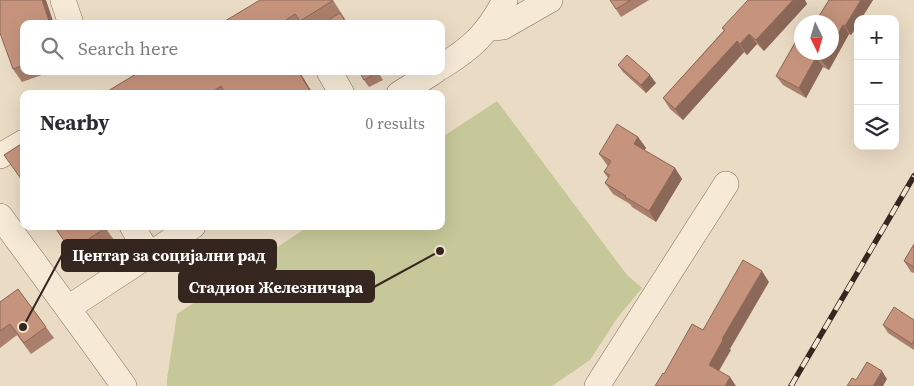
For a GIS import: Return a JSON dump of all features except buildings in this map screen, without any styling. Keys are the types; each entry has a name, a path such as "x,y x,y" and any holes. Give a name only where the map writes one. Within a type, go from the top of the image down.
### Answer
{"street":[{"path":"63,0 70,20"},
{"path":"445,64 472,45 490,25 505,0"},
{"path":"490,25 496,28 503,27 550,0"},
{"path":"331,75 340,90"},
{"path":"405,90 429,75"},
{"path":"0,156 20,144"},
{"path":"598,386 726,184"},
{"path":"0,216 124,386"},
{"path":"134,230 149,255"},
{"path":"68,308 187,230"}],"green space":[{"path":"497,101 627,275 642,288 618,317 590,360 552,386 167,386 177,314 303,230 445,230 445,135"}],"railway":[{"path":"791,386 914,176"}],"place":[{"name":"Стадион Железничара","path":"440,251"},
{"name":"Центар за социјални рад","path":"23,327"}]}
